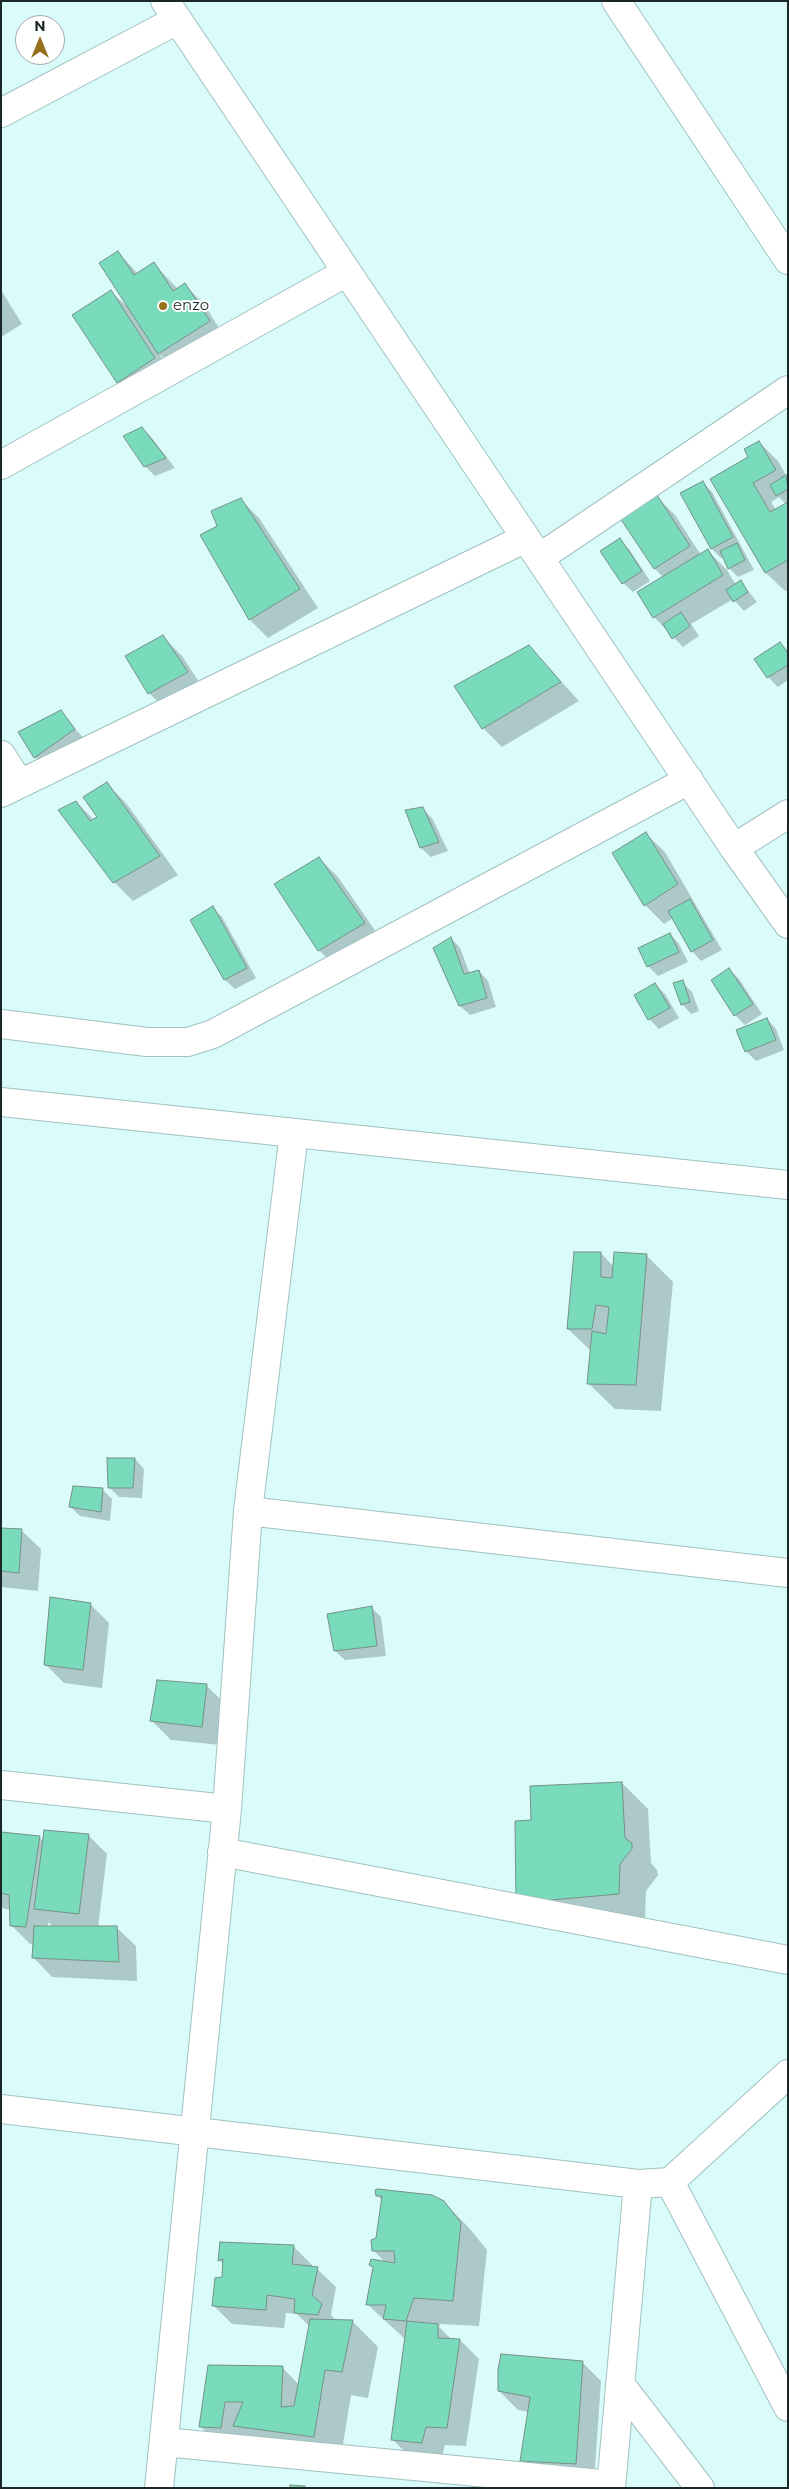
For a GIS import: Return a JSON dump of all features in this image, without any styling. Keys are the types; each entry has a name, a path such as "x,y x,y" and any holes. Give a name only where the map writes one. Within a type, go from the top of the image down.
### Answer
{"street":[{"path":"616,1 788,260"},
{"path":"1,112 171,10 734,848 788,924"},
{"path":"1,465 347,272"},
{"path":"1,755 10,789 532,548 788,390"},
{"path":"1,1024 147,1042 188,1042 213,1034 689,780"},
{"path":"734,848 788,814"},
{"path":"1,1102 788,1185"},
{"path":"159,2488 227,1809 248,1511 294,1133"},
{"path":"248,1511 788,1573"},
{"path":"1,1784 227,1809"},
{"path":"222,1852 788,1960"},
{"path":"1,2109 638,2184 670,2182 788,2074"},
{"path":"670,2182 788,2407"},
{"path":"164,2442 611,2486 638,2184"},
{"path":"620,2384 700,2488"}],"building":[{"name":"enzo","path":"118,251 134,275 154,262 173,291 185,283 210,321 158,354 99,263"},
{"path":"111,290 155,358 117,383 72,315"},
{"path":"142,427 166,458 144,467 123,436"},
{"path":"759,441 776,470 753,483 770,512 788,502 788,560 765,573 710,479 748,457 744,449"},
{"path":"786,475 788,489 776,496 770,485"},
{"path":"703,481 733,537 711,549 680,493"},
{"path":"657,495 690,546 654,569 620,518"},
{"path":"241,498 300,589 249,620 200,535 217,526 211,511"},
{"path":"620,538 642,571 622,584 600,551"},
{"path":"737,543 745,560 728,569 720,551"},
{"path":"708,549 723,575 653,618 637,592"},
{"path":"741,580 748,592 733,602 726,590"},
{"path":"681,612 690,626 672,639 663,624"},
{"path":"163,635 188,672 148,694 125,656"},
{"path":"780,642 788,653 788,665 767,678 754,659"},
{"path":"529,645 561,682 482,729 454,686"},
{"path":"61,710 75,729 34,758 18,732"},
{"path":"107,782 160,856 113,883 58,810 76,801 90,821 97,817 83,797"},
{"path":"423,807 439,842 420,848 405,810"},
{"path":"646,832 678,884 644,906 612,853"},
{"path":"319,857 365,923 318,951 274,884"},
{"path":"690,899 713,940 691,952 668,911"},
{"path":"213,906 247,968 224,980 190,920"},
{"path":"670,933 679,952 647,967 638,948"},
{"path":"451,937 464,974 479,970 487,998 459,1006 433,948"},
{"path":"729,968 753,1004 734,1016 711,980"},
{"path":"683,980 690,1002 681,1005 673,983"},
{"path":"655,983 670,1008 648,1020 634,995"},
{"path":"767,1018 776,1040 745,1052 736,1030"},
{"path":"574,1252 601,1252 601,1277 612,1278 614,1252 647,1254 636,1385 587,1384 592,1331 606,1334 609,1307 596,1305 592,1329 567,1329"},
{"path":"107,1458 135,1458 133,1488 108,1488"},
{"path":"73,1486 103,1488 101,1512 69,1507"},
{"path":"1,1528 22,1529 19,1573 1,1571"},
{"path":"50,1597 91,1603 83,1670 44,1665"},
{"path":"372,1606 377,1646 334,1651 327,1614"},
{"path":"157,1680 207,1684 202,1727 150,1721"},
{"path":"622,1782 625,1838 632,1843 632,1849 620,1864 619,1894 516,1903 515,1821 531,1820 530,1786"},
{"path":"44,1830 89,1834 79,1914 34,1909"},
{"path":"1,1832 40,1836 26,1927 10,1926 9,1895 1,1893"},
{"path":"34,1926 117,1926 119,1962 32,1958"},
{"path":"375,2190 432,2195 444,2201 461,2223 453,2301 414,2298 406,2321 383,2319 386,2305 366,2305 373,2267 369,2265 371,2259 395,2263 394,2251 372,2251 371,2240 376,2238 382,2196 376,2196"},
{"path":"220,2242 294,2245 292,2264 318,2267 312,2295 322,2304 318,2315 294,2313 295,2299 267,2295 266,2310 212,2306 215,2278 222,2277 223,2259 218,2261"},
{"path":"310,2319 353,2320 342,2372 325,2370 314,2437 233,2426 243,2402 225,2402 221,2428 199,2427 208,2365 283,2366 281,2407 294,2406"},
{"path":"407,2321 438,2324 438,2338 460,2339 447,2428 426,2427 422,2443 391,2440"},
{"path":"501,2354 583,2361 576,2464 520,2461 530,2397 498,2391 498,2370"},
{"path":"290,2485 305,2486 305,2488 290,2488"}],"place":[{"name":"enzo","path":"163,306"}]}
